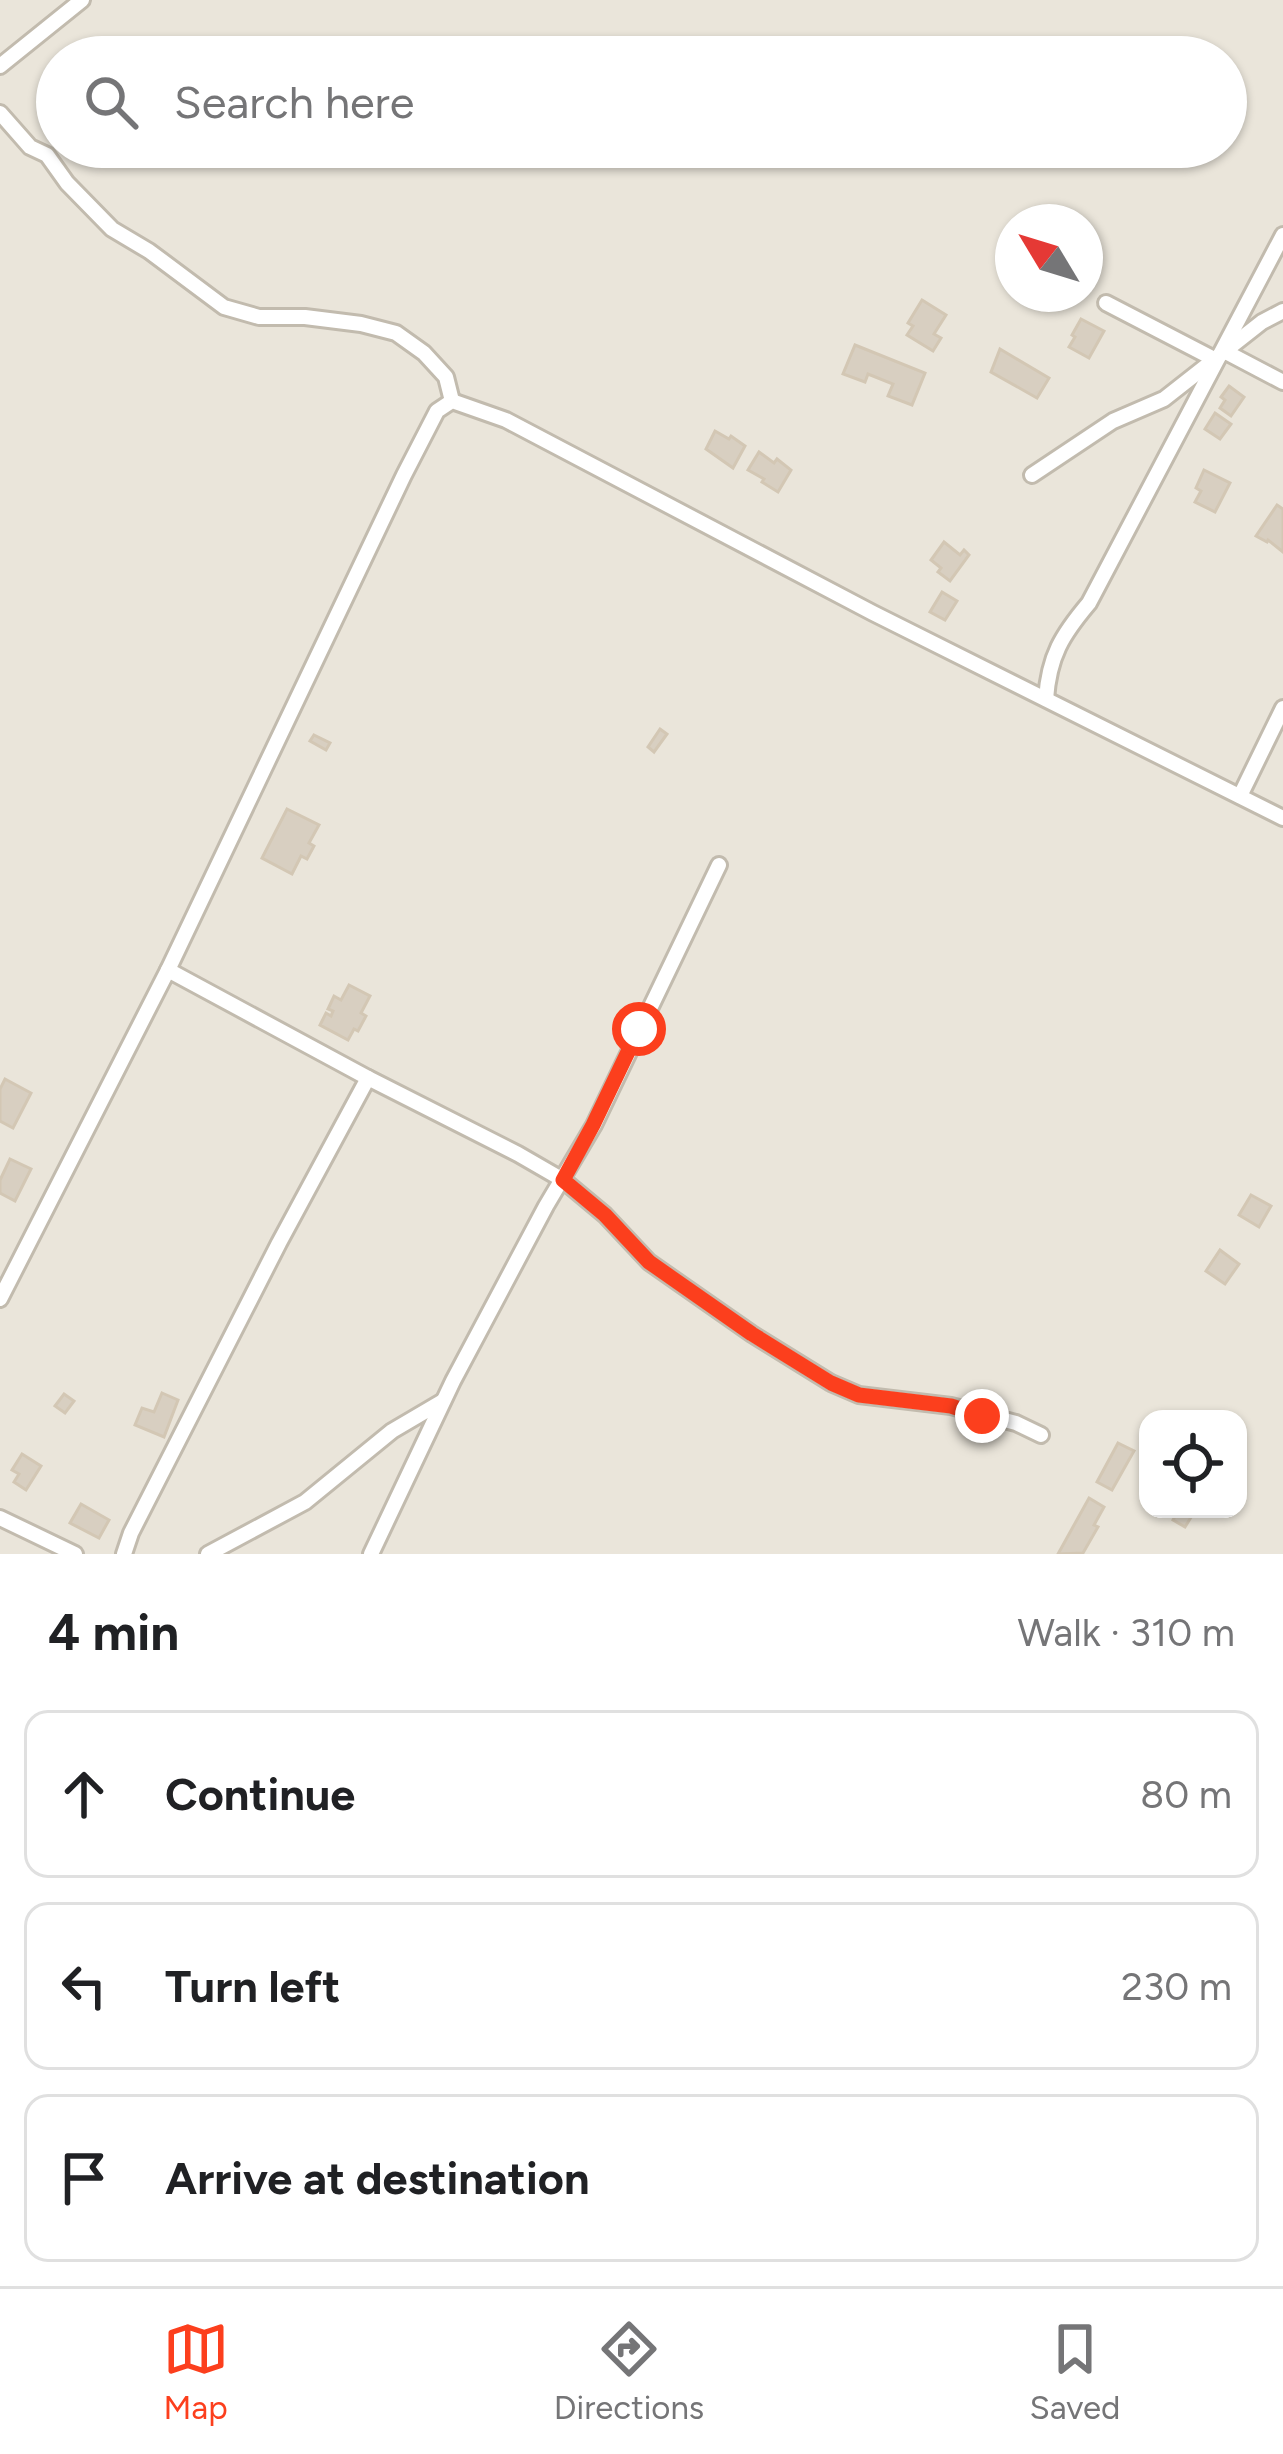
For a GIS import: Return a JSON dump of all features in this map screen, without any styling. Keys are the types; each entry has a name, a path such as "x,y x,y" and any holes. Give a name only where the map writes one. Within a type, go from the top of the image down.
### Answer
{"street":[{"path":"37,36 82,0"},
{"path":"0,66 36,37"},
{"path":"0,113 36,150"},
{"path":"57,168 112,229 224,307 259,317 305,316 396,333 446,377 452,400"},
{"path":"1046,699 1048,675 1064,633 1089,603 1283,235"},
{"path":"1106,303 1283,382"},
{"path":"1032,475 1113,422 1164,399 1262,322 1283,311"},
{"path":"452,400 506,420 873,613 1283,818"},
{"path":"0,1299 168,970 404,475 437,411 452,400"},
{"path":"1240,796 1283,708"},
{"path":"371,1554 443,1401 602,1109 719,865"},
{"path":"168,970 563,1180 605,1215 649,1262 831,1383 859,1395 951,1406 1016,1423 1041,1435"},
{"path":"124,1554 279,1243 368,1078"},
{"path":"208,1554 305,1502 392,1431 443,1401"},
{"path":"0,1518 75,1554"}],"shaded area":[{"path":"0,0 1283,0 1283,1554 0,1554"}],"building":[{"path":"922,300 946,315 934,334 941,338 933,351 907,335 913,326 908,323"},
{"path":"1081,319 1104,331 1089,358 1069,347"},
{"path":"855,345 925,373 912,405 888,396 893,384 868,374 865,382 843,374"},
{"path":"1000,349 1049,378 1037,398 991,372"},
{"path":"1229,386 1244,397 1231,416 1220,408"},
{"path":"1215,413 1231,424 1220,439 1205,429"},
{"path":"715,431 745,446 733,468 706,449"},
{"path":"759,452 791,470 778,492 748,470"},
{"path":"1204,470 1230,483 1215,512 1195,502"},
{"path":"1277,505 1283,509 1283,552 1256,536"},
{"path":"944,542 960,555 964,550 969,555 950,581 931,560"},
{"path":"942,592 957,601 945,620 930,612"},
{"path":"660,729 667,734 654,752 648,747"},
{"path":"314,735 330,743 326,750 310,741"},
{"path":"287,809 319,825 307,859 301,856 292,874 262,858"},
{"path":"349,985 370,996 361,1013 366,1016 348,1040 320,1025 326,1013 331,1016 333,1011 328,1009 334,996 341,1000"},
{"path":"5,1079 31,1093 13,1128 0,1121 0,1089"},
{"path":"10,1159 31,1169 15,1201 0,1193 0,1180"},
{"path":"1251,1195 1271,1206 1259,1227 1239,1215"},
{"path":"1220,1250 1239,1264 1225,1284 1206,1271"},
{"path":"162,1393 178,1400 164,1437 135,1425 142,1408 154,1412"},
{"path":"64,1394 74,1401 65,1413 55,1406"},
{"path":"1118,1443 1134,1451 1112,1490 1097,1482"},
{"path":"22,1454 41,1466 26,1490 14,1482 19,1474 12,1470"},
{"path":"1089,1498 1104,1507 1094,1525 1098,1527 1083,1553 1058,1554"},
{"path":"81,1504 109,1520 99,1538 70,1523"}],"route":[{"path":"639,1029 563,1180 605,1215 649,1262 831,1383 859,1395 951,1406 982,1416"}]}
